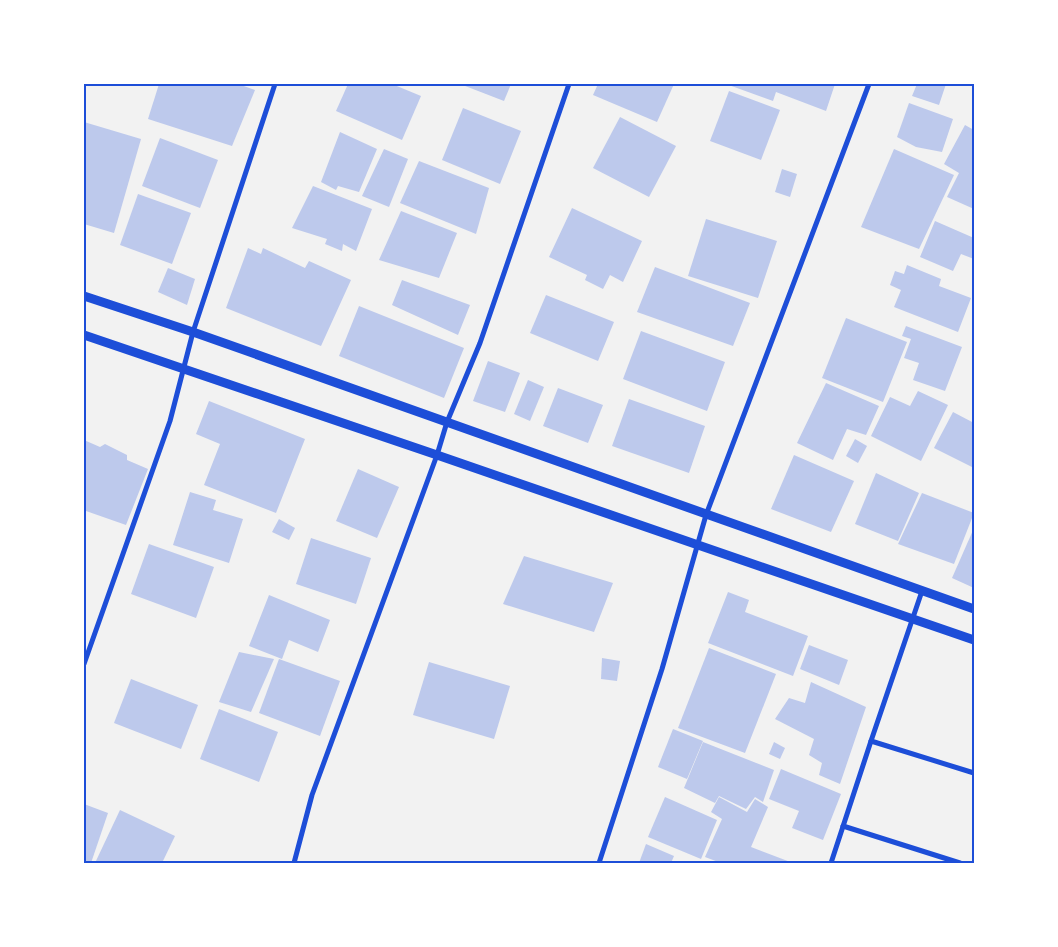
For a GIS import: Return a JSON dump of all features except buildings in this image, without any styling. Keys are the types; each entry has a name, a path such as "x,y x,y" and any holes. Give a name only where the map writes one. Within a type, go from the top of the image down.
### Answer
{"street":[{"path":"84,664 170,421 193,332 275,84"},
{"path":"294,863 312,795 437,455 447,422 480,343 570,84"},
{"path":"598,863 662,669 706,515 868,84"},
{"path":"84,296 193,332 974,609"},
{"path":"84,335 974,640"},
{"path":"831,863 870,741 922,591"},
{"path":"870,741 974,774"},
{"path":"843,826 960,863"}]}
